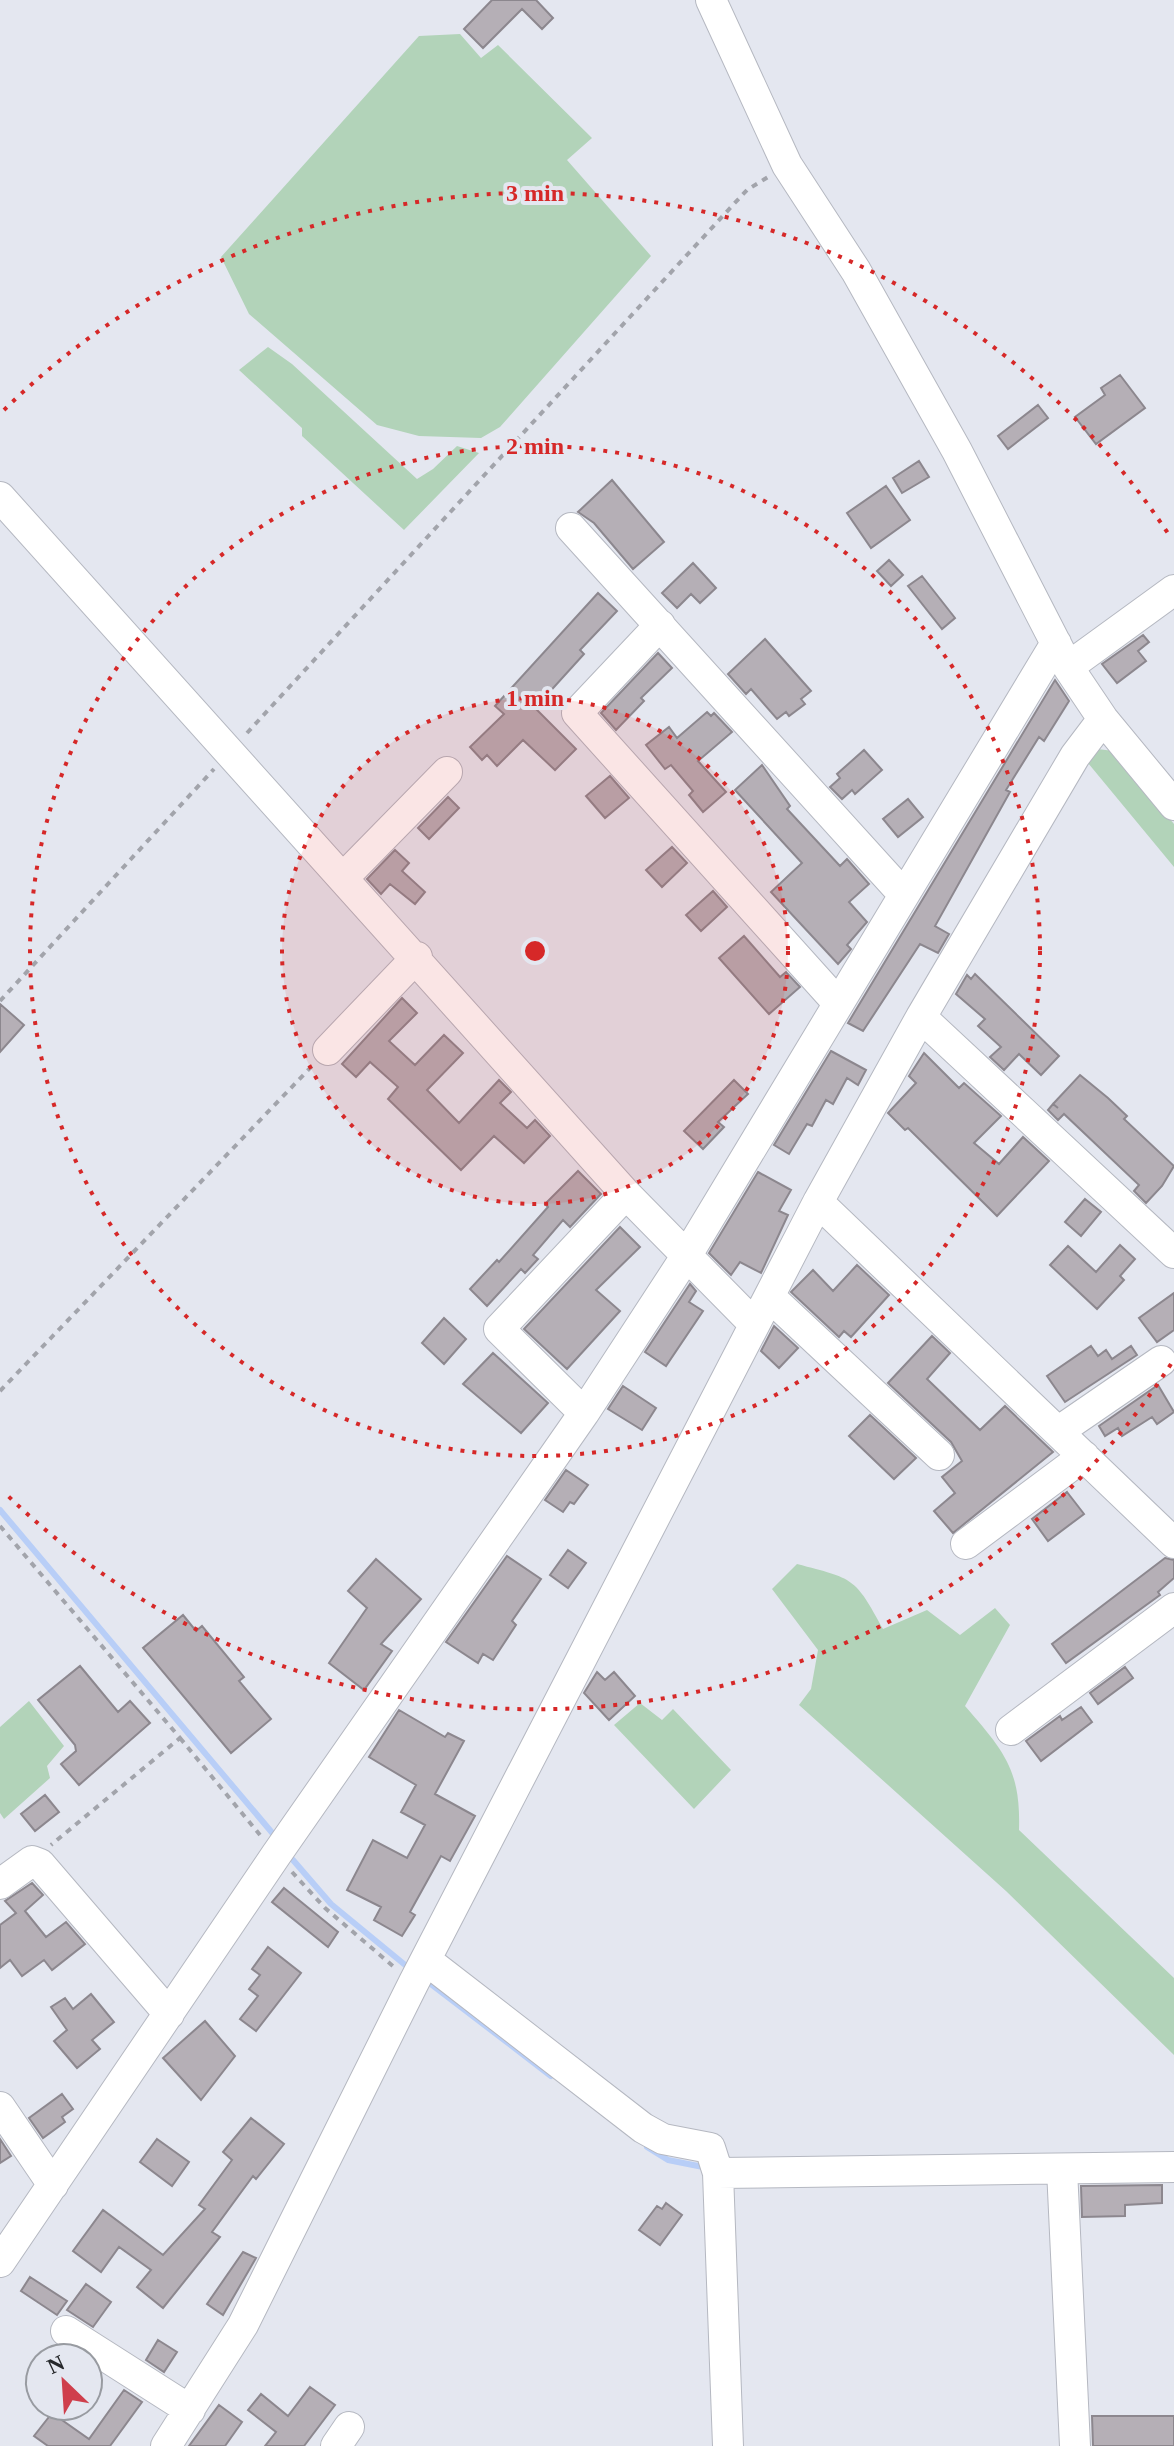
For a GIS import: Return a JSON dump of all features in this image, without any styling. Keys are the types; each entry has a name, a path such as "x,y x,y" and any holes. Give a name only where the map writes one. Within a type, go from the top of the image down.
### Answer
{"street":[{"path":"711,0 787,165 880,312 957,451 1062,655 1103,719 1174,805"},
{"path":"0,497 417,957 626,1194 754,1324"},
{"path":"571,528 904,895"},
{"path":"0,2262 584,1413 687,1255 904,895 1062,655 1174,590"},
{"path":"660,625 577,713 837,1002"},
{"path":"166,2446 243,2325 426,1960 818,1202 921,1017 1075,756 1103,719"},
{"path":"344,877 447,772"},
{"path":"328,1050 417,957"},
{"path":"921,1017 1174,1253"},
{"path":"584,1413 499,1329 626,1194"},
{"path":"818,1202 1174,1543"},
{"path":"770,1297 939,1455"},
{"path":"1059,1431 1161,1361"},
{"path":"966,1544 1084,1456"},
{"path":"1011,1730 1174,1608"},
{"path":"0,1884 32,1861 40,1864 169,2014"},
{"path":"426,1960 643,2128 663,2139 710,2148 718,2173 728,2446"},
{"path":"0,2107 53,2185"},
{"path":"718,2173 1174,2167"},
{"path":"1062,2169 1075,2446"},
{"path":"66,2331 190,2410"}],"path":[{"path":"0,1001 747,190 787,165"},
{"path":"0,1391 328,1050"},
{"path":"0,1526 180,1738 32,1861"}],"green space":[{"path":"460,34 481,58 498,45 592,138 567,160 651,256 500,427 481,438 419,436 377,425 249,314 221,257 419,36"},
{"path":"268,347 292,364 417,479 433,469 457,446 479,453 404,530 302,436 302,428 239,370"},
{"path":"1097,749 1114,751 1174,824 1174,867 1088,763"},
{"path":"797,1564 831,1573 851,1583 866,1599 883,1629 927,1610 960,1635 995,1608 1010,1625 965,1706 990,1735 1007,1762 1017,1791 1019,1830 1174,1978 1174,2055 1006,1891 799,1705 811,1689 818,1650 772,1589"},
{"path":"29,1701 64,1746 47,1766 50,1778 4,1819 0,1813 0,1727"},
{"path":"640,1703 662,1720 673,1709 731,1770 694,1809 614,1725"}],"building":[{"path":"492,0 536,0 553,18 542,29 522,9 483,48 464,29"},
{"path":"1120,375 1145,408 1096,444 1075,417 1105,395 1101,388"},
{"path":"1038,405 1048,418 1008,449 998,436"},
{"path":"919,461 929,477 902,493 893,478"},
{"path":"612,480 664,542 633,569 594,523 578,512"},
{"path":"886,486 910,520 871,548 847,513"},
{"path":"889,560 903,575 891,586 877,571"},
{"path":"693,563 716,588 700,603 691,594 677,608 662,593"},
{"path":"922,576 955,618 942,629 908,586"},
{"path":"598,593 617,611 580,650 584,654 535,708 576,749 555,770 523,740 497,766 487,755 482,760 470,747 504,714 495,706"},
{"path":"1143,635 1149,642 1138,651 1146,661 1117,683 1102,664"},
{"path":"765,639 811,691 801,699 805,704 789,716 786,712 777,719 751,689 746,694 728,674"},
{"path":"658,653 672,668 641,698 644,701 616,730 601,713"},
{"path":"1055,680 1069,701 1044,741 1039,737 1006,790 1010,792 935,926 949,934 938,953 920,944 863,1031 848,1023"},
{"path":"707,712 711,716 714,713 732,732 698,761 726,792 703,812 689,795 693,791 671,765 665,769 646,745 669,727 677,738"},
{"path":"864,750 882,770 855,794 852,790 842,799 830,787 840,778 837,774"},
{"path":"762,765 790,806 787,809 840,866 847,859 869,884 849,902 867,922 847,945 851,949 838,964 771,892 802,863 735,790"},
{"path":"610,776 629,798 605,818 586,796"},
{"path":"448,797 459,808 429,839 418,828"},
{"path":"908,799 923,817 898,837 883,819"},
{"path":"672,847 687,863 662,887 646,870"},
{"path":"395,850 409,863 402,871 425,892 415,904 390,884 381,894 367,879"},
{"path":"713,891 727,907 701,931 686,915"},
{"path":"744,936 780,977 786,972 800,987 769,1014 719,958"},
{"path":"975,974 1059,1056 1041,1075 1019,1054 1004,1070 990,1057 1001,1047 978,1026 985,1019 956,994 967,975 971,979"},
{"path":"402,998 417,1013 389,1041 415,1065 444,1035 463,1053 427,1090 459,1123 499,1080 511,1092 500,1103 527,1128 535,1120 550,1136 524,1163 494,1136 461,1170 388,1099 398,1087 370,1062 356,1077 342,1064"},
{"path":"0,1004 24,1025 0,1052"},
{"path":"831,1051 866,1070 858,1085 847,1078 833,1104 826,1100 812,1126 807,1124 789,1154 774,1145"},
{"path":"924,1053 959,1088 964,1083 1001,1116 974,1143 999,1164 1023,1137 1049,1161 997,1216 908,1128 905,1130 888,1113 916,1083 909,1076"},
{"path":"1080,1075 1127,1116 1124,1119 1174,1166 1162,1186 1146,1203 1134,1191 1139,1185 1064,1114 1058,1120 1048,1110"},
{"path":"734,1080 748,1094 718,1122 724,1127 703,1149 684,1131"},
{"path":"578,1171 601,1194 570,1227 563,1220 533,1255 538,1259 525,1273 521,1269 487,1306 470,1289 497,1260 499,1262 548,1207 545,1204"},
{"path":"758,1172 791,1190 779,1211 788,1215 761,1273 740,1262 731,1275 709,1253"},
{"path":"1085,1199 1101,1212 1081,1236 1065,1222"},
{"path":"620,1227 640,1247 596,1290 620,1311 567,1369 524,1329"},
{"path":"1120,1245 1135,1259 1120,1276 1124,1280 1097,1309 1050,1265 1068,1246 1096,1272"},
{"path":"857,1265 889,1295 851,1337 844,1331 839,1337 791,1292 813,1270 833,1291"},
{"path":"690,1284 696,1291 689,1302 703,1311 666,1366 645,1352"},
{"path":"1174,1293 1174,1330 1157,1342 1139,1318"},
{"path":"444,1318 466,1339 444,1364 422,1343"},
{"path":"774,1326 798,1348 779,1368 761,1351"},
{"path":"932,1336 950,1353 927,1379 980,1430 1005,1406 1053,1452 953,1533 934,1511 955,1493 942,1477 962,1461 951,1442 888,1383"},
{"path":"1091,1346 1098,1356 1106,1350 1112,1359 1131,1346 1137,1355 1065,1402 1047,1376"},
{"path":"493,1353 548,1403 521,1433 463,1384"},
{"path":"1158,1385 1174,1412 1157,1424 1152,1417 1122,1436 1118,1428 1105,1436 1099,1426"},
{"path":"623,1386 656,1408 642,1430 608,1409"},
{"path":"870,1415 916,1458 894,1479 849,1436"},
{"path":"566,1470 588,1485 574,1504 570,1502 563,1512 545,1500"},
{"path":"1067,1492 1084,1514 1048,1541 1032,1519"},
{"path":"568,1550 586,1563 568,1588 550,1575"},
{"path":"507,1556 541,1579 512,1621 516,1625 493,1660 483,1654 478,1663 446,1642"},
{"path":"1165,1558 1174,1560 1174,1578 1158,1592 1160,1595 1066,1663 1052,1644"},
{"path":"376,1559 421,1599 381,1644 392,1651 364,1690 329,1663 367,1608 348,1591"},
{"path":"183,1615 196,1631 202,1626 244,1677 239,1681 271,1719 231,1753 143,1648"},
{"path":"80,1666 118,1712 130,1701 150,1723 79,1785 61,1764 76,1751 75,1745 38,1700"},
{"path":"1125,1667 1133,1678 1098,1704 1090,1693"},
{"path":"597,1672 605,1680 614,1672 635,1696 609,1720 584,1693"},
{"path":"1081,1707 1092,1722 1041,1761 1026,1741 1060,1716 1062,1720"},
{"path":"399,1710 445,1737 448,1733 464,1741 435,1794 475,1816 450,1861 441,1856 410,1912 415,1915 402,1936 374,1920 381,1907 347,1890 373,1840 407,1858 425,1825 401,1812 416,1785 369,1757"},
{"path":"45,1795 59,1812 35,1831 21,1814"},
{"path":"32,1883 43,1895 25,1911 46,1937 66,1922 85,1944 52,1970 44,1960 22,1976 10,1960 0,1968 0,1925 16,1913 5,1901"},
{"path":"284,1888 338,1932 328,1947 272,1902"},
{"path":"268,1947 301,1973 256,2031 240,2019 258,1996 249,1989 260,1975 252,1969"},
{"path":"91,1994 114,2022 92,2040 100,2049 77,2068 54,2041 67,2030 51,2007 65,1998 73,2009"},
{"path":"205,2021 235,2056 201,2100 163,2058"},
{"path":"62,2094 73,2109 62,2117 65,2122 43,2138 29,2118"},
{"path":"251,2118 284,2144 256,2179 253,2176 212,2232 220,2237 163,2308 137,2287 151,2270 119,2247 101,2272 73,2251 103,2210 163,2255 205,2209 199,2205 232,2160 223,2152"},
{"path":"0,2139 11,2156 0,2163"},
{"path":"157,2139 189,2162 172,2186 140,2162"},
{"path":"1162,2185 1162,2203 1125,2205 1125,2216 1082,2217 1081,2186"},
{"path":"666,2203 682,2215 660,2245 639,2230 657,2206 662,2209"},
{"path":"243,2252 256,2258 223,2315 207,2304"},
{"path":"30,2277 67,2301 57,2315 21,2291"},
{"path":"86,2284 111,2302 93,2327 67,2310"},
{"path":"158,2340 177,2352 164,2372 146,2360"},
{"path":"310,2387 335,2405 304,2446 265,2446 276,2432 248,2410 261,2394 288,2416"},
{"path":"124,2390 142,2402 110,2446 48,2446 34,2436 45,2422 65,2422 89,2439"},
{"path":"219,2405 242,2422 225,2446 189,2446"},
{"path":"1092,2416 1174,2416 1174,2446 1093,2446"}],"waterway":[{"path":"0,1510 274,1835"},
{"path":"293,1860 331,1904 410,1969"},
{"path":"427,1981 551,2076"},
{"path":"647,2147 668,2160 703,2167"}]}
